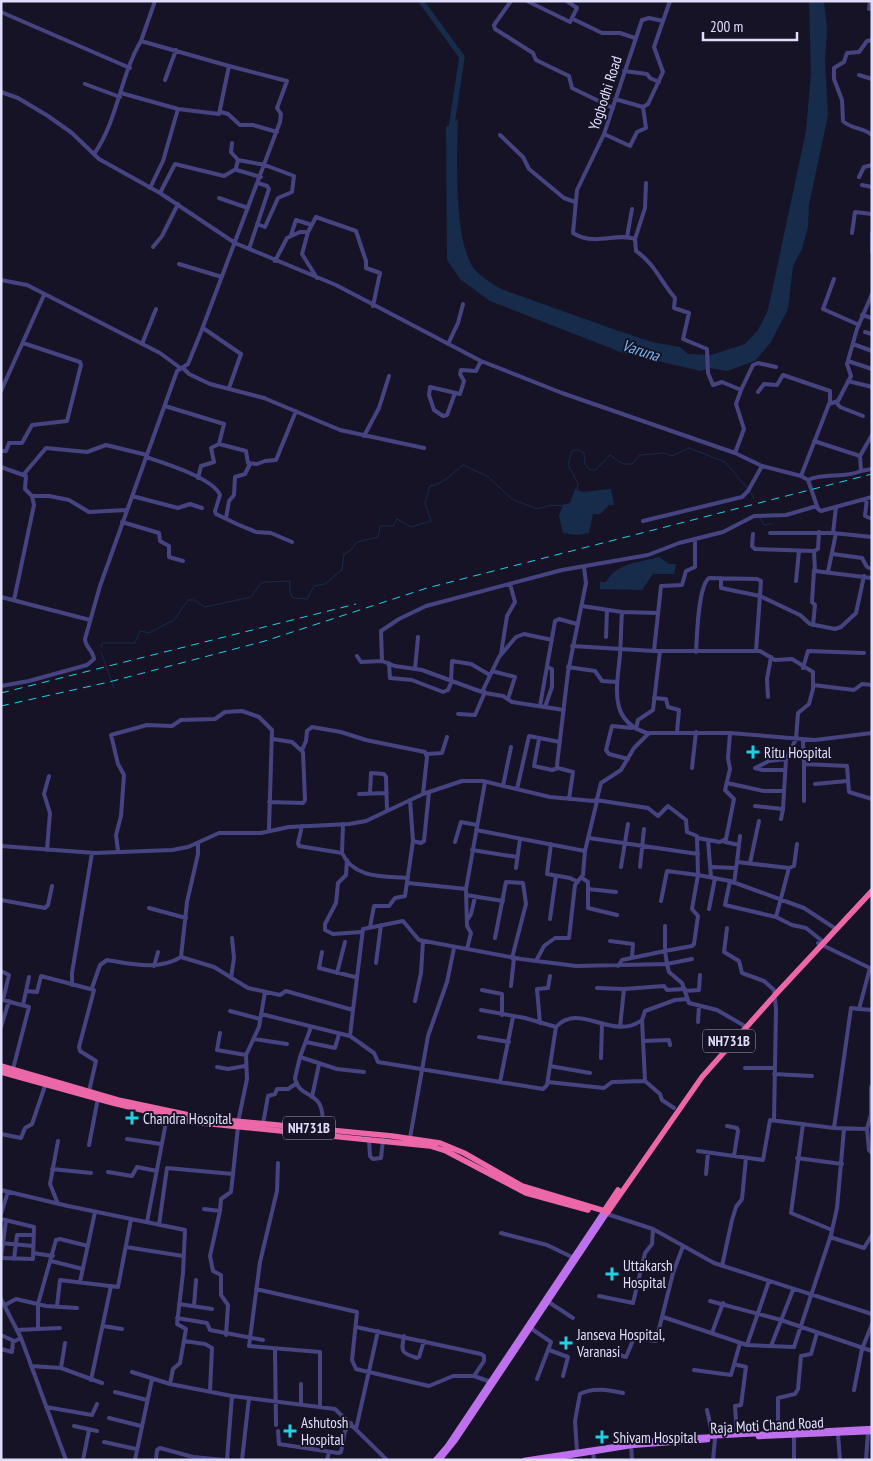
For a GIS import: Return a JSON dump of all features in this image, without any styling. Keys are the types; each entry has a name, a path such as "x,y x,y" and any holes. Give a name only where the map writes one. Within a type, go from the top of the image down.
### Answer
{"highway":[{"name":"NH731B","path":"606,1213 674,1108 743,1024 872,886"},
{"name":"NH731B","path":"820,942 872,891"},
{"name":"NH731B","path":"606,1213 691,1091 774,992"},
{"name":"NH731B","path":"1,1066 168,1112 238,1124 322,1129 440,1143 522,1186 606,1213"},
{"path":"1,1072 167,1117 430,1146 446,1151 526,1192 606,1213"}],"main road":[{"path":"440,1460 572,1257 606,1213"},
{"path":"435,1460 447,1446 606,1213"},
{"path":"714,1438 778,1433 871,1431"},
{"name":"Raja Moti Chand Road","path":"545,1460 631,1444 714,1438 794,1436 871,1431"},
{"path":"524,1460 631,1444"}],"street":[{"path":"94,154 106,134 155,1"},
{"path":"503,1 510,3 494,25 495,29 533,53 536,60 569,76 572,88 613,108"},
{"path":"527,1 570,22 577,8 567,1"},
{"path":"615,99 643,107 648,104 663,70 659,65 654,47 670,1"},
{"path":"869,9 870,1"},
{"path":"1,12 130,68"},
{"name":"Yogbodhi Road","path":"627,238 596,240 575,234 575,202 577,190 604,134 642,20 649,18 663,21"},
{"path":"573,19 602,33 620,33 635,38"},
{"path":"872,40 867,40 859,52 847,53 844,62 834,68 834,79 842,100 843,120 848,125 865,130 872,135"},
{"path":"1,686 29,681 93,662 93,653 85,644 90,620 126,510 181,368 188,364 265,165 277,132 281,114 276,108 287,81 141,41"},
{"path":"165,80 176,50"},
{"path":"221,112 229,66"},
{"path":"624,71 647,74 650,78 659,82"},
{"path":"859,75 872,79"},
{"path":"85,84 120,95 178,108 211,114 221,112 228,114 240,125 253,125 277,132"},
{"path":"1,92 18,98 63,126 94,154 178,204 235,243 339,286 373,306 481,361 562,393 735,453 762,466 801,476 808,480 817,506 821,510 869,498 865,516 872,519"},
{"path":"604,134 630,146 637,132 646,128 643,107"},
{"path":"150,188 162,164 178,108"},
{"path":"500,135 523,157 529,169 564,198 575,202"},
{"path":"232,143 231,152 238,160 265,165 294,176 291,193 278,198 265,227 257,224"},
{"path":"160,193 175,164 224,176 236,169 238,160"},
{"path":"859,177 864,168 872,165"},
{"path":"236,169 260,177"},
{"path":"248,249 269,189 267,186 258,183"},
{"path":"646,183 645,208 635,239 636,251 650,261 661,275 667,290 675,298 674,308 689,313 683,339 705,347 708,354 707,370 714,386 722,382 741,390"},
{"path":"862,185 872,187"},
{"path":"219,198 248,208"},
{"path":"153,247 162,236 178,204"},
{"path":"632,208 627,238 635,239"},
{"path":"852,233 855,212 872,214"},
{"path":"317,278 302,256 308,232 317,217 357,232 366,268 380,273 373,306"},
{"path":"291,235 296,220 312,225"},
{"path":"275,261 287,238 291,235 308,232"},
{"path":"872,233 872,252"},
{"path":"179,264 222,277"},
{"path":"834,279 823,308 859,325"},
{"path":"1,280 27,285 142,344 166,357 189,374 210,384 248,393 340,430 424,448"},
{"path":"836,402 851,376 847,366 848,361 862,315 872,294"},
{"path":"1,391 44,295"},
{"path":"448,344 458,323 463,304"},
{"path":"142,344 156,309"},
{"path":"862,315 872,318"},
{"path":"202,328 241,354 228,388"},
{"path":"865,332 872,334"},
{"path":"1,451 6,450 10,443 22,443 32,425 67,421 81,365 80,362 23,343"},
{"path":"853,344 872,351"},
{"path":"455,393 447,415 443,416 434,410 429,395 430,387 460,394 464,381 460,374 462,370 476,372 481,361"},
{"path":"848,361 872,369"},
{"path":"735,453 744,429 736,404 753,364 758,363 776,367"},
{"path":"758,392 764,384 777,386 782,376 785,375 830,391 830,402 801,476"},
{"path":"364,436 379,408 389,376"},
{"path":"848,381 872,388"},
{"path":"830,402 836,402"},
{"path":"836,402 840,407 863,416"},
{"path":"165,406 224,424 219,444"},
{"path":"250,464 276,460 296,411"},
{"path":"861,471 860,456 872,435"},
{"path":"814,441 860,456"},
{"path":"198,478 201,466 214,462 211,448 219,444 246,451 250,464 245,474 235,477 234,495 230,501 226,518"},
{"path":"24,474 46,448 87,452 106,445 177,466 216,488 220,495 214,512 256,532 271,533 292,542"},
{"path":"644,521 742,497 749,490 762,466"},
{"path":"1,467 24,474"},
{"path":"808,480 815,477 851,475 872,469"},
{"path":"14,600 34,508 32,496 25,489 26,478 24,474"},
{"path":"32,496 49,496 69,500 89,512 126,510"},
{"path":"132,496 181,509 190,504 202,508"},
{"path":"382,661 381,631 399,618 426,606 584,567 645,556 695,539 723,532 754,516 786,515 817,506"},
{"path":"828,572 833,554 836,507"},
{"path":"122,522 160,533 160,541 169,546 169,557 183,561"},
{"path":"770,532 819,532 872,537"},
{"path":"813,625 815,605 812,602 814,552 818,549 819,532"},
{"path":"752,534 752,546 755,549 814,552"},
{"path":"654,651 661,586 681,586 686,571 695,567 695,539"},
{"path":"796,581 798,551"},
{"path":"833,554 862,558 867,567 872,569"},
{"path":"558,768 568,667 582,606 586,578 584,567"},
{"path":"814,570 872,578"},
{"path":"721,578 721,588 760,596 800,614 813,625 838,629 855,614 864,576"},
{"path":"696,652 701,599 706,580 709,578 760,580 756,651"},
{"path":"501,654 507,616 515,602 510,584"},
{"path":"1,597 90,620"},
{"path":"582,606 622,612 657,613"},
{"path":"606,637 607,610"},
{"path":"622,612 615,694 619,709 634,729"},
{"path":"540,706 557,620 577,624"},
{"path":"458,714 475,715 491,673 501,654 518,636 524,634 552,640"},
{"path":"414,669 418,658 418,637"},
{"path":"572,646 654,651 764,651 775,660 792,659 803,668 813,672 813,685 809,704 798,713 796,740 786,759 781,819"},
{"path":"634,729 638,720 653,710 660,651"},
{"path":"803,668 808,651 864,654"},
{"path":"357,656 360,662 382,661 414,669 480,692 503,696 512,702 564,710"},
{"path":"768,697 767,679 771,657"},
{"path":"389,663 390,678 412,680 443,692 448,690 451,681 452,661 471,664 491,673 515,677 508,700"},
{"path":"545,707 552,687 552,670 547,667"},
{"path":"568,667 594,671 602,680 617,682"},
{"path":"813,685 854,690 862,684 872,685"},
{"path":"654,698 666,699 668,707 679,710 678,732"},
{"path":"118,851 116,835 121,816 124,778 118,764 116,749 110,738 114,733 151,725 172,726 182,720 215,719 225,712 242,711 259,717 272,730 269,829"},
{"path":"628,759 609,754 606,750 612,726 634,729 647,734 678,732 730,733 796,740 872,733"},
{"path":"302,750 306,741 307,731 312,727 345,732 366,740 427,754 442,753 448,737"},
{"path":"692,768 696,732"},
{"path":"724,842 734,799 733,795 726,792 730,769 728,758 730,733"},
{"path":"582,878 585,851 601,783 618,773 647,734"},
{"path":"517,789 530,736 560,742"},
{"path":"270,802 304,802 304,754 292,742 273,739"},
{"path":"539,739 534,766 552,770 558,768 573,772 569,799"},
{"path":"803,740 804,801"},
{"path":"503,786 511,747"},
{"path":"423,794 427,754"},
{"path":"785,770 755,768 769,761 786,759"},
{"path":"804,764 845,765 847,767 847,781 851,794 872,799"},
{"path":"370,793 371,775 373,772 386,776 388,811"},
{"path":"47,850 50,814 44,794 49,776"},
{"path":"815,784 847,781"},
{"path":"1,846 92,853 172,850 198,843 219,833 261,833 269,829 366,821 423,794 462,782 485,782 569,799 646,808 658,816 668,806 686,820 686,832 696,835 698,838 739,845"},
{"path":"467,949 471,933 467,926 466,890 485,782"},
{"path":"727,783 764,791 784,791"},
{"path":"412,841 421,843 424,841 429,792"},
{"path":"359,794 387,793"},
{"path":"370,928 374,906 389,906 395,898 403,898 408,883 412,841 410,800"},
{"path":"755,806 783,809"},
{"path":"750,863 759,821"},
{"path":"455,842 461,822 520,839 585,851"},
{"path":"343,824 342,853 358,872 408,878"},
{"path":"621,867 628,824"},
{"path":"302,826 298,843 300,846 342,853"},
{"path":"640,867 644,829"},
{"path":"740,836 736,868 725,905 776,917 792,925 806,928 820,942 871,968 859,1009"},
{"path":"588,838 698,854"},
{"path":"618,966 620,961 632,957 692,946 694,944 698,916 692,909 698,875 698,838"},
{"path":"516,868 520,839"},
{"path":"708,840 713,877 709,909"},
{"path":"181,957 181,943 187,902 198,854 198,843"},
{"path":"551,844 547,874 570,878 576,881"},
{"path":"737,862 789,868 794,866 797,844"},
{"path":"472,850 517,858"},
{"path":"72,985 72,973 92,853"},
{"path":"347,860 346,875 338,882 336,903 325,924 325,930 333,934 361,932"},
{"path":"712,867 736,868"},
{"path":"776,917 789,868"},
{"path":"661,901 667,871 713,877 804,908 833,927"},
{"path":"550,919 556,876"},
{"path":"576,881 582,878 588,880 588,908 617,915"},
{"path":"536,961 544,946 555,938 569,938 576,881"},
{"path":"495,938 506,882 524,884 526,904 513,958 511,986"},
{"path":"408,883 466,890"},
{"path":"1,900 45,908 48,905 52,886"},
{"path":"588,889 616,892"},
{"path":"466,895 502,901"},
{"path":"468,919 472,914 475,897"},
{"path":"149,908 186,918"},
{"path":"350,1036 361,932 364,928 406,922 415,937 423,941 513,958 576,966 667,964 692,960"},
{"path":"376,963 381,925"},
{"path":"665,926 665,951 669,972 682,983 689,1003 717,1010 743,1024"},
{"path":"727,928 724,952 739,961 742,973 764,981 774,992 774,1120"},
{"path":"231,978 234,958 232,938"},
{"path":"415,1001 421,972 423,941"},
{"path":"610,941 633,944 632,957"},
{"path":"337,973 345,942"},
{"path":"410,1138 414,1111 424,1070 428,1036 447,982 454,948"},
{"path":"154,966 158,952"},
{"path":"322,952 318,967 356,977"},
{"path":"89,1091 96,1061 80,1051 79,1047 94,996 92,988 100,965 107,960 154,966 170,964 181,957"},
{"path":"181,957 214,968 248,988 280,995 286,991 353,1010"},
{"path":"1,971 9,975 2,998 29,1006 13,1069"},
{"path":"597,988 624,989 664,986 667,990 699,990 700,975"},
{"path":"26,991 37,992 41,976 72,985 92,988"},
{"path":"540,1023 537,990 548,988 550,976"},
{"path":"23,1005 29,977"},
{"path":"620,1026 624,989"},
{"path":"482,990 502,994 502,1015"},
{"path":"226,1335 228,1305 221,1295 221,1275 213,1271 210,1256 222,1197 232,1189 238,1124 245,1091 246,1055 254,1039 261,1016 265,992"},
{"path":"674,1108 662,1100 660,1094 646,1081 642,1020 645,1011 675,1000 687,999"},
{"path":"1,1028 9,1001"},
{"path":"698,1022 699,1006"},
{"path":"834,1128 851,1008 872,1010"},
{"path":"481,1010 556,1028"},
{"path":"230,1011 350,1036 374,1054 378,1062 543,1089 546,1088 548,1082 556,1028 563,1020 571,1017 602,1024 633,1026 642,1020"},
{"path":"500,1082 513,1017"},
{"path":"601,1058 602,1024"},
{"path":"311,1027 300,1057 295,1078 297,1083 322,1106 322,1129"},
{"path":"220,1033 217,1050 246,1055"},
{"path":"306,1042 335,1048 339,1034"},
{"path":"479,1037 509,1042"},
{"path":"254,1039 287,1044"},
{"path":"644,1041 669,1040 670,1045"},
{"path":"300,1057 320,1064 364,1072"},
{"path":"312,1097 320,1064"},
{"path":"217,1067 228,1069 246,1066"},
{"path":"550,1066 590,1073"},
{"path":"746,1068 774,1068"},
{"path":"774,1074 812,1076"},
{"path":"548,1082 604,1088 610,1082 646,1081"},
{"path":"263,1124 268,1096 275,1094 278,1089 290,1088 297,1083"},
{"path":"1,1134 21,1138 25,1128 32,1124 46,1084"},
{"path":"871,1088 871,1115 867,1129 869,1150 872,1153"},
{"path":"89,1145 98,1098"},
{"path":"147,1222 167,1117"},
{"path":"698,1151 763,1160 770,1120 844,1129 867,1129"},
{"path":"803,1124 791,1213 832,1230"},
{"path":"727,1126 737,1128 738,1131 734,1156"},
{"path":"663,1317 747,1345 794,1346 832,1230 842,1164 844,1129"},
{"path":"127,1139 161,1144"},
{"path":"369,1139 370,1156 373,1159 381,1158 383,1140"},
{"path":"58,1140 50,1186 58,1204"},
{"path":"706,1174 708,1153"},
{"path":"722,1266 736,1206 742,1199 746,1158"},
{"path":"797,1158 842,1164"},
{"path":"278,1164 277,1191 260,1262 249,1338 250,1347 321,1352 320,1407"},
{"path":"108,1172 132,1176 137,1167 157,1171"},
{"path":"159,1225 167,1168 233,1174"},
{"path":"52,1169 91,1173"},
{"path":"1,1190 58,1204 185,1230 177,1325 186,1329 180,1362 173,1369 170,1384"},
{"path":"2,1211 8,1192"},
{"path":"204,1209 220,1211"},
{"path":"80,1282 95,1212"},
{"path":"606,1213 654,1228 683,1246 722,1266 872,1314"},
{"path":"4,1219 34,1226 33,1260 1,1258 4,1219"},
{"path":"57,1306 59,1281 118,1287 131,1219"},
{"path":"599,1296 632,1303 645,1253 652,1244 654,1228"},
{"path":"501,1233 547,1246 572,1257"},
{"path":"14,1259 17,1234 34,1236"},
{"path":"830,1238 864,1248 872,1236"},
{"path":"38,1328 38,1304 46,1272 49,1270 58,1238 88,1246"},
{"path":"2,1243 32,1246"},
{"path":"590,1353 610,1352 627,1356 634,1338 656,1341 673,1273 683,1246"},
{"path":"126,1247 183,1256"},
{"path":"33,1253 53,1256"},
{"path":"51,1261 83,1269"},
{"path":"194,1306 196,1280"},
{"path":"747,1345 769,1281"},
{"path":"91,1380 111,1286"},
{"path":"256,1289 356,1311 358,1315 352,1347 353,1366 370,1372 430,1386 453,1376 474,1376 491,1382"},
{"path":"771,1346 793,1290"},
{"path":"1,1299 21,1338 66,1460"},
{"path":"5,1305 14,1299 38,1304 77,1308"},
{"path":"710,1300 781,1320 817,1334 872,1351"},
{"path":"547,1301 574,1318"},
{"path":"179,1304 212,1309"},
{"path":"712,1334 723,1304"},
{"path":"177,1318 208,1323 210,1330 226,1335 263,1340"},
{"path":"854,1390 862,1349 872,1324"},
{"path":"103,1326 122,1329"},
{"path":"356,1327 404,1336 484,1356 484,1361 474,1376"},
{"path":"529,1327 550,1341 549,1350 537,1379"},
{"path":"17,1330 60,1328"},
{"path":"356,1428 378,1331"},
{"path":"778,1433 778,1398 795,1394 798,1389 801,1356 811,1354 817,1334"},
{"path":"1,1336 14,1341 21,1338"},
{"path":"404,1336 402,1351 404,1354 417,1358 424,1341"},
{"path":"1,1349 13,1352 14,1341"},
{"path":"184,1341 205,1344 212,1348 210,1391"},
{"path":"61,1368 65,1343"},
{"path":"694,1370 731,1375 740,1343"},
{"path":"275,1350 276,1425"},
{"path":"549,1350 568,1357 563,1376"},
{"path":"734,1364 746,1367 741,1405 735,1406 737,1435"},
{"path":"31,1366 61,1368 102,1383"},
{"path":"132,1372 170,1384 232,1396 335,1409 387,1460"},
{"path":"135,1460 152,1379"},
{"path":"301,1384 301,1405"},
{"path":"577,1451 575,1421 580,1394 586,1391 609,1390 623,1393"},
{"path":"115,1392 147,1400"},
{"path":"156,1460 157,1450 160,1448 193,1456 226,1460 232,1396"},
{"path":"242,1460 248,1398"},
{"path":"46,1407 92,1415 97,1404"},
{"path":"707,1410 714,1438 713,1460"},
{"path":"109,1418 141,1426"},
{"path":"278,1431 279,1444 340,1453 345,1432 350,1423"},
{"path":"74,1426 97,1431"},
{"path":"83,1460 89,1430"},
{"path":"866,1460 871,1431"},
{"path":"838,1434 840,1460"},
{"path":"794,1436 794,1460"},
{"path":"104,1442 136,1449"},
{"path":"631,1444 632,1460"},
{"path":"327,1460 329,1452"},
{"path":"593,1452 594,1460"}],"water":[{"path":"809,1 824,1 827,29 825,62 828,115 809,205 808,227 802,249 793,266 788,309 771,342 755,361 727,371 710,368 701,371 623,353 490,301 461,280 447,260 446,127 458,119 457,176 463,242 469,259 476,271 482,276 501,289 652,342 680,347 688,354 711,355 745,344 758,330 768,310 806,131 811,73"},
{"path":"575,489 583,492 611,489 614,505 609,505 600,514 593,514 589,533 577,535 563,533 559,516 563,505 570,503"},
{"path":"659,557 669,564 676,564 674,574 653,574 642,590 600,589 600,582 606,582 616,570 629,564"}],"waterway":[{"name":"Varuna","path":"421,1 462,57 451,130"},
{"path":"577,491 578,483 568,465 572,451 578,450 584,453 585,464 590,470 595,470 610,455 623,464 632,464 640,455 664,453 672,456 689,448 725,462 747,488"},
{"path":"101,647 102,643 135,643 140,631 149,633 174,620 188,600 194,600 205,607 251,597 261,583 265,582 290,581 290,593 293,598 307,599 314,586 325,584 342,570 344,554 351,550 357,542 378,537 380,526 393,526 397,519 411,527 431,521 425,503 430,486 443,481 463,465 487,476 512,499 537,509 551,505 564,506"},
{"path":"750,491 754,499"},
{"path":"759,517 764,525 772,524"},
{"path":"101,652 114,688"}],"railway":[{"path":"1,706 109,682 265,641 427,588 872,474"},
{"path":"1,693 356,604"}],"place":[{"name":"Ritu Hospital","path":"753,752"},
{"name":"Chandra Hospital","path":"132,1118"},
{"name":"Uttakarsh Hospital","path":"612,1274"},
{"name":"Janseva Hospital, Varanasi","path":"566,1343"},
{"name":"Ashutosh Hospital","path":"290,1431"},
{"name":"Shivam Hospital","path":"602,1437"}]}
